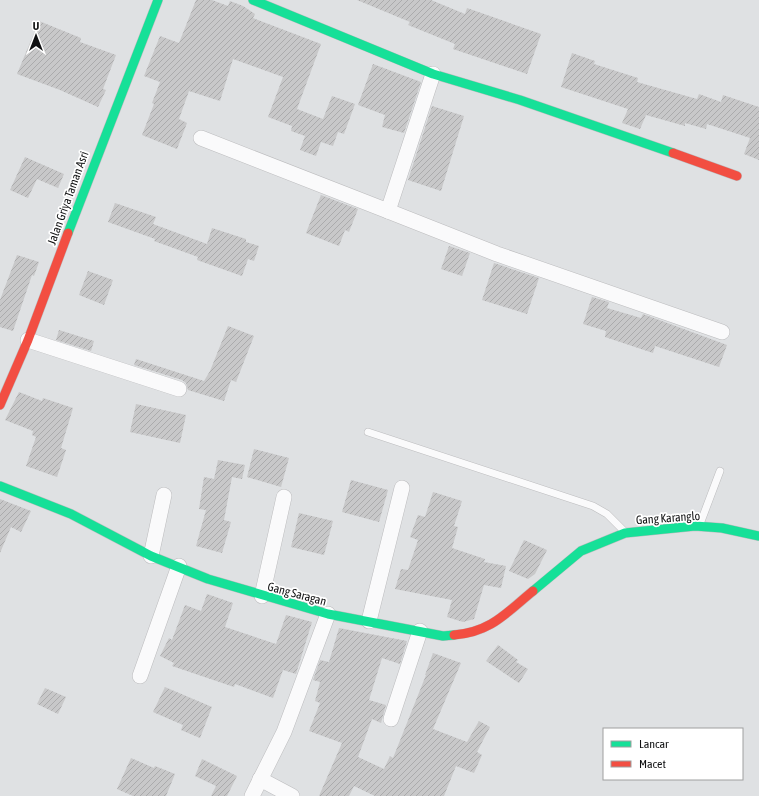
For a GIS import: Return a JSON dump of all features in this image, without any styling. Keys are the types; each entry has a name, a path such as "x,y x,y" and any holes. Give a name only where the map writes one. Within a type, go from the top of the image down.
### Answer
{"street":[{"name":"Jalan Griya Taman Asri","path":"0,405 28,340 101,145 158,0"},
{"path":"253,0 433,74 520,100 737,176"},
{"path":"388,211 433,74"},
{"path":"201,138 497,254 722,332"},
{"path":"28,340 179,389"},
{"name":"Gang Saragan","path":"0,486 71,514 152,556 208,579 328,614 443,636 466,634 492,624 581,551"},
{"path":"369,621 402,488"},
{"path":"152,556 164,495"},
{"path":"262,596 284,497"},
{"name":"Gang Karanglo","path":"581,551 625,533 700,526 722,528 759,536"},
{"path":"140,676 179,566"},
{"path":"252,796 284,732 328,614"},
{"path":"391,720 420,631"},
{"path":"260,779 292,796"}],"lane":[{"path":"368,432 593,506 607,514 625,533"},
{"path":"700,526 720,471"}],"building":[{"path":"196,0 212,0 228,6 230,1 243,6 255,14 253,18 321,44 297,109 323,119 332,96 355,104 344,134 338,132 333,146 321,142 316,156 300,150 305,136 291,131 292,126 268,117 283,77 233,59 220,101 189,91 179,119 187,123 177,149 142,135 154,104 152,103 160,82 144,76 160,36 179,43"},
{"path":"357,0 431,0 465,14 467,8 541,34 527,74 453,49 455,44 408,25 410,22"},
{"path":"39,21 81,38 80,42 116,55 103,89 106,90 98,107 60,90 17,74"},
{"path":"572,53 595,61 594,64 638,78 637,82 697,99 699,94 721,102 723,95 759,107 759,160 744,154 750,138 707,124 706,129 685,123 685,126 646,115 640,129 622,123 628,109 561,87"},
{"path":"373,64 421,82 404,133 382,127 385,115 358,105"},
{"path":"432,106 464,116 441,191 408,180"},
{"path":"25,157 64,174 58,188 37,179 28,198 10,190"},
{"path":"321,195 358,209 349,232 345,230 339,246 306,233"},
{"path":"115,203 156,217 153,224 207,244 212,228 246,239 246,242 259,246 254,261 248,259 242,276 197,260 198,257 108,222"},
{"path":"449,246 470,253 462,276 441,269"},
{"path":"17,255 39,262 34,276 32,275 13,331 0,327 0,300"},
{"path":"494,263 539,278 527,314 482,300"},
{"path":"88,271 113,280 104,305 79,295"},
{"path":"592,297 609,302 607,308 641,318 643,314 727,345 719,367 655,346 653,353 605,337 606,331 583,324"},
{"path":"228,326 254,336 236,382 231,380 224,401 188,390 186,383 182,380 134,365 136,359 204,381 210,371"},
{"path":"59,330 94,341 91,351 56,340"},
{"path":"19,392 42,401 43,398 73,408 61,448 66,450 57,477 26,466 36,437 32,435 33,431 5,420"},
{"path":"136,404 186,415 180,443 130,432"},
{"path":"254,449 289,458 281,487 247,477"},
{"path":"218,460 245,465 242,479 232,477 224,520 231,522 222,553 196,546 206,510 199,509 204,477 214,479"},
{"path":"351,480 388,490 379,522 342,512"},
{"path":"433,492 462,501 454,526 458,527 452,548 485,559 484,562 506,566 501,588 484,585 474,619 463,622 447,617 452,600 395,589 401,569 408,570 418,540 410,537 418,515 425,517"},
{"path":"0,499 31,511 21,532 11,527 0,553"},
{"path":"299,513 333,521 324,555 291,547"},
{"path":"524,540 547,550 535,574 528,579 509,571"},
{"path":"207,594 233,603 225,627 276,644 286,615 312,622 296,674 283,670 273,698 235,684 234,687 172,666 174,663 160,656 169,638 172,640 185,605 201,611"},
{"path":"339,628 407,641 400,664 382,658 369,700 386,705 381,723 372,719 358,757 384,769 390,756 393,758 426,675 433,653 461,663 433,729 467,742 479,721 490,727 477,752 482,755 474,773 456,766 444,796 375,796 354,786 349,796 319,796 342,743 309,731 320,703 315,701 320,682 313,680 320,660 329,662"},
{"path":"498,645 518,660 516,662 528,669 519,683 486,661"},
{"path":"165,687 212,707 200,738 181,730 183,725 153,712"},
{"path":"45,688 66,697 58,714 37,704"},
{"path":"131,758 154,768 155,766 175,774 166,796 133,796 117,789"},
{"path":"202,759 237,776 227,796 211,796 216,786 195,776"}],"traffic: fast":[{"path":"68,233 158,0"},
{"path":"253,0 433,74 520,100 673,153"},
{"path":"0,486 71,514 151,556 208,579 328,614 443,636 454,635"},
{"path":"533,591 581,551 625,533 695,526 722,528 759,536"}],"traffic: jam":[{"path":"673,153 737,176"},
{"path":"0,405 28,340 68,233"},
{"path":"454,635 467,633 488,626 506,614 533,591"}]}
